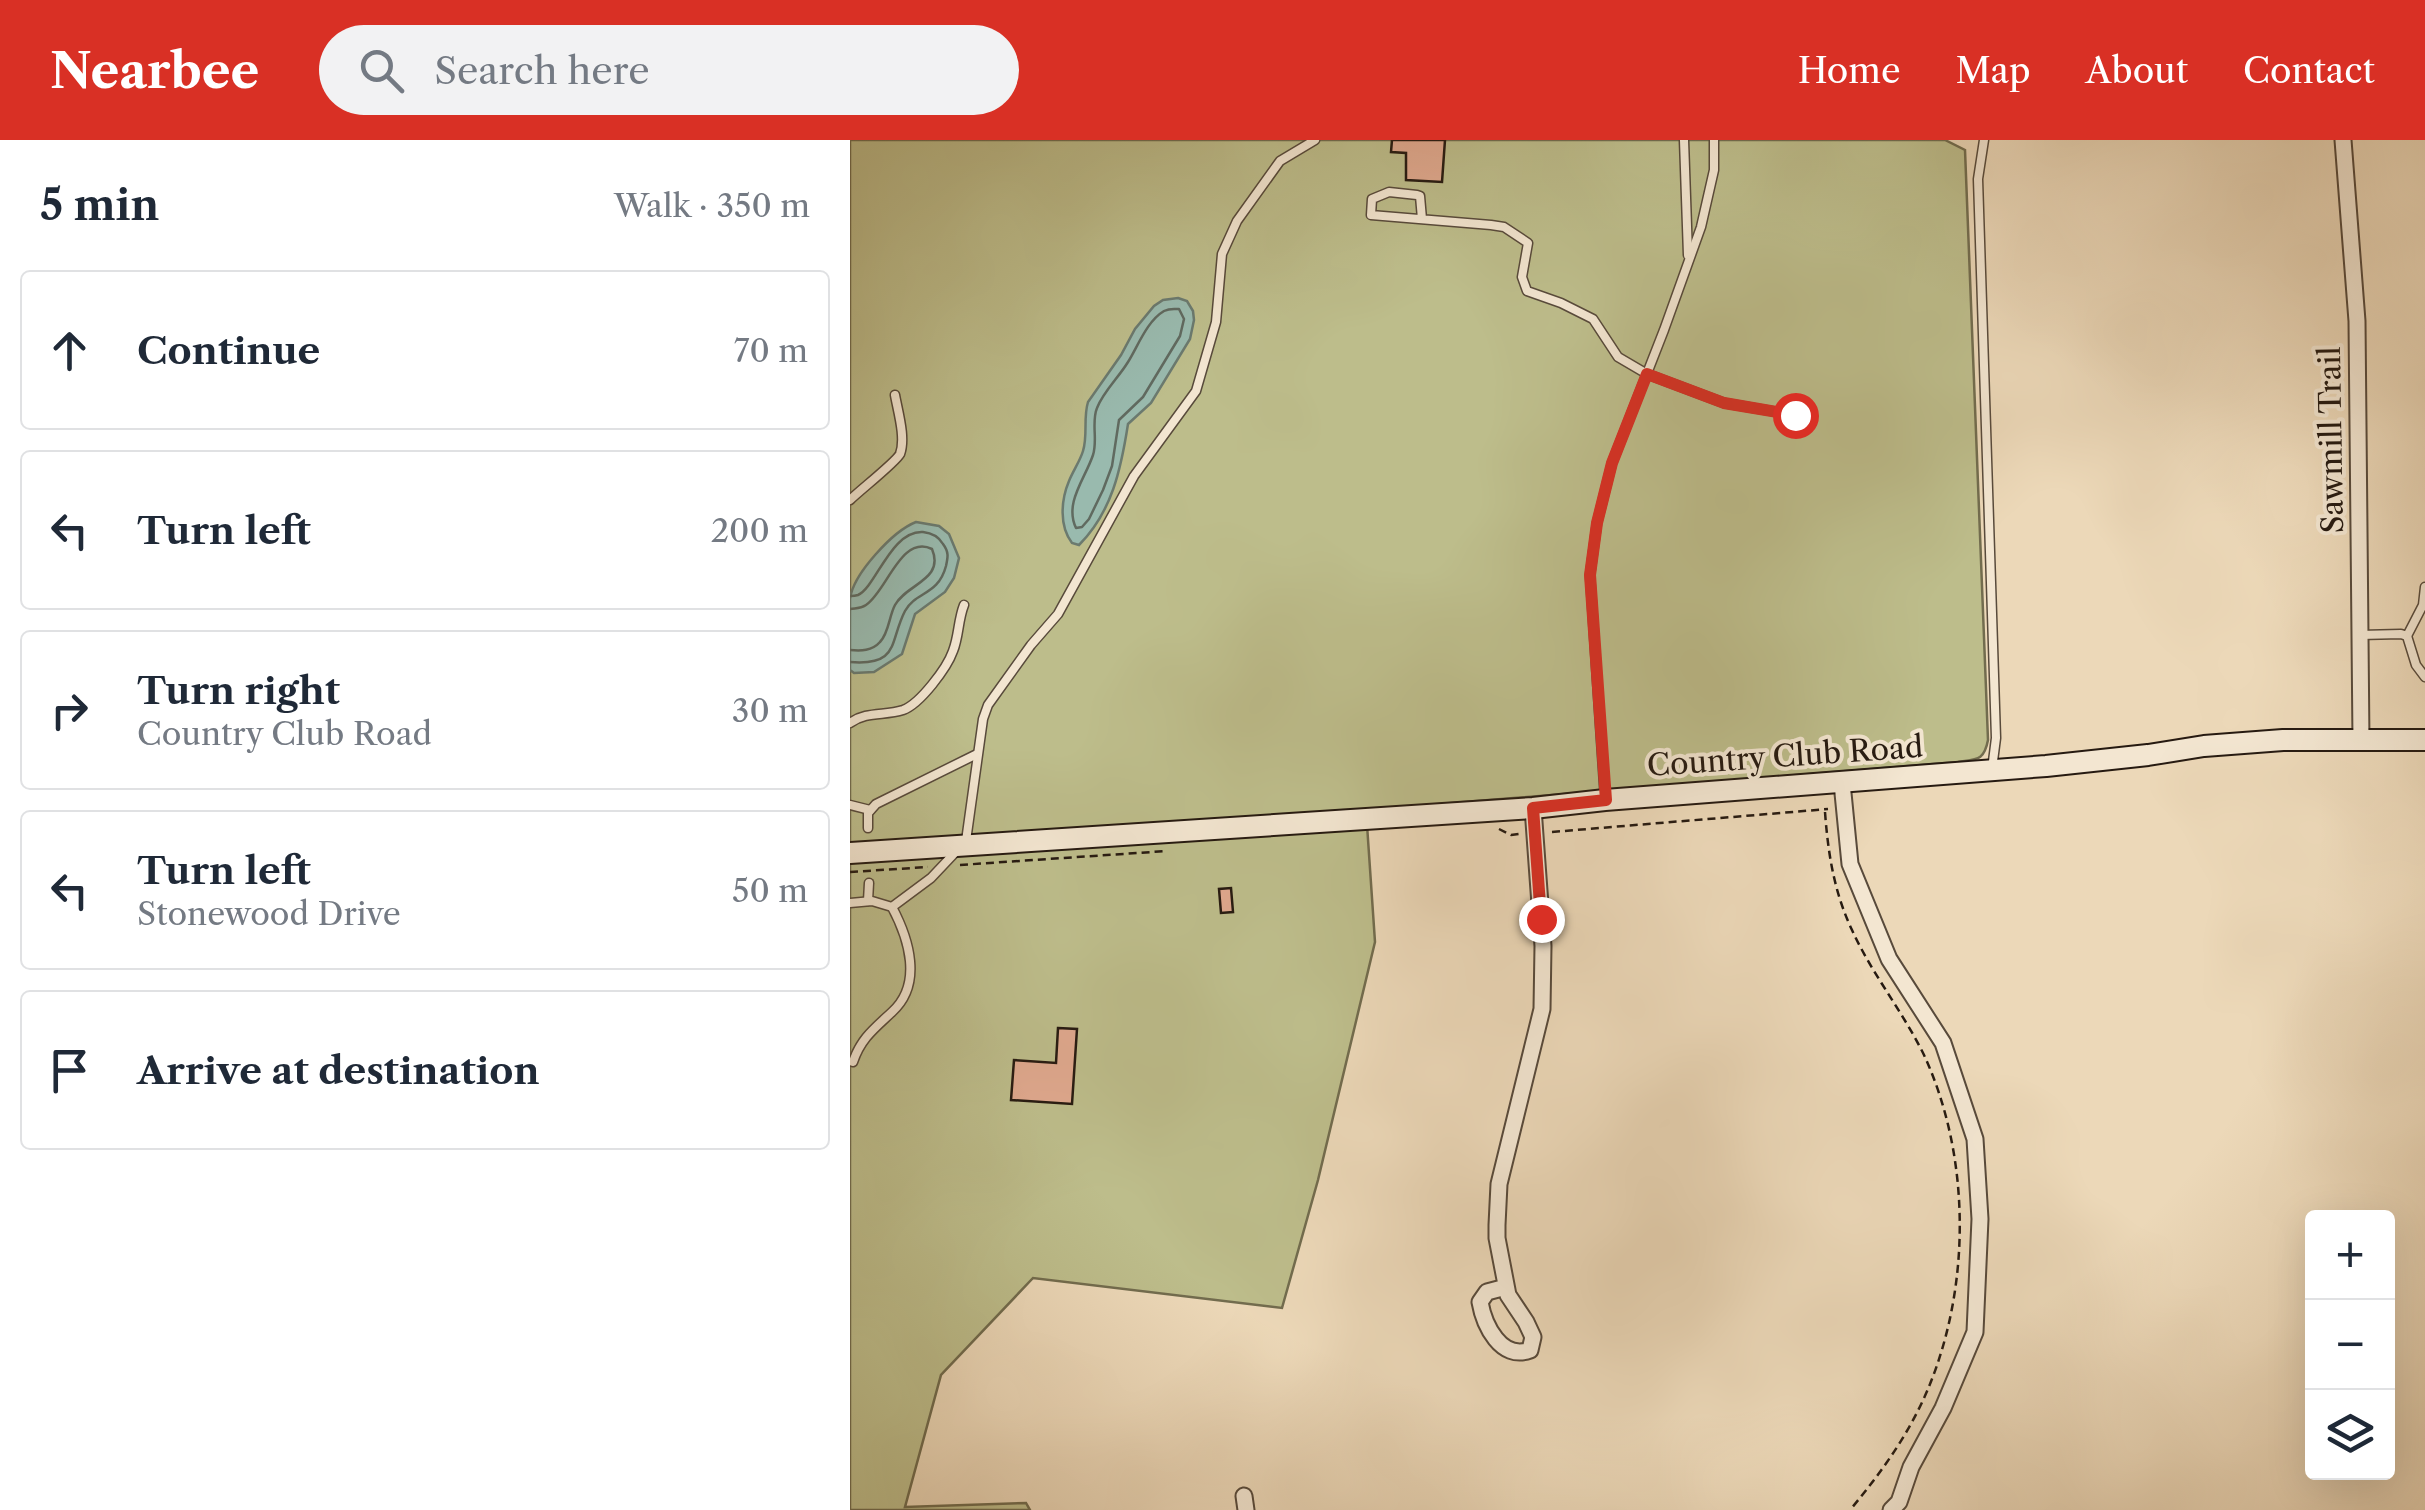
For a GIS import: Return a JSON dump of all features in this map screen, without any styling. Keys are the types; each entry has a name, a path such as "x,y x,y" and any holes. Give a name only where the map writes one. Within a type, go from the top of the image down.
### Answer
{"street":[{"name":"Sawmill Trail","path":"2343,140 2357,321 2361,740"},
{"name":"Country Club Road","path":"850,853 1533,808 1992,770 2284,740 2425,740"},
{"path":"1842,783 1850,864 1889,960 1943,1043 1975,1138 1980,1220 1975,1332 1943,1408 1911,1468 1900,1507"},
{"path":"1506,1287 1497,1238 1499,1184 1542,1009 1543,946 1533,808"}],"lane":[{"path":"892,907 931,878 966,841 982,719 988,705 1031,644 1058,614 1134,476 1196,391 1216,322 1222,254 1238,220 1280,162 1315,140"},
{"path":"1684,140 1688,262"},
{"path":"1606,800 1590,575 1597,523 1612,463 1708,201 1714,140"},
{"path":"1984,140 1978,179 1996,738 1992,770"},
{"path":"1422,219 1417,194 1389,192 1372,199 1371,215 1504,227 1528,243 1522,277 1527,291 1593,318 1618,356 1647,374 1724,403 1795,415"},
{"path":"850,500 900,453 902,438 895,396"},
{"path":"2425,587 2424,605 2407,636 2416,665 2425,677"},
{"path":"850,723 868,714 904,710 918,701 955,648 964,605"},
{"path":"2360,635 2407,636"},
{"path":"868,828 868,813 876,804 977,754"},
{"path":"850,804 870,810"},
{"path":"868,901 870,883"},
{"path":"850,903 868,901 892,907 910,957 906,996 859,1044 853,1062"}],"path":[{"path":"1497,828 1511,835 1827,810 1832,876 1851,929 1924,1055 1940,1097 1952,1145 1959,1210 1953,1300 1928,1389 1894,1452 1850,1510"},
{"path":"850,872 1170,850"}],"green space":[{"path":"850,140 1945,140 1965,150 1988,740 1982,755 1958,762 1366,810 1375,942 1318,1180 1282,1308 1033,1278 941,1375 905,1507 1026,1503 1030,1510 850,1510"}],"water":[{"path":"1178,298 1187,301 1193,311 1190,339 1151,403 1128,424 1118,473 1100,518 1079,545 1072,543 1063,521 1063,504 1083,451 1088,402 1154,306"},
{"path":"916,522 939,526 949,534 959,558 954,578 945,592 915,614 902,654 874,672 854,673 850,670 853,589 876,554 896,534"}],"building":[{"path":"1392,140 1445,140 1442,182 1406,180 1406,153 1391,152"},
{"path":"1231,888 1233,912 1221,913 1219,889"},
{"path":"1058,1028 1077,1029 1072,1104 1011,1100 1014,1060 1056,1063"}],"route":[{"path":"1541,919 1533,808 1606,800 1590,575 1597,523 1612,463 1647,374 1724,403 1795,415"}]}
